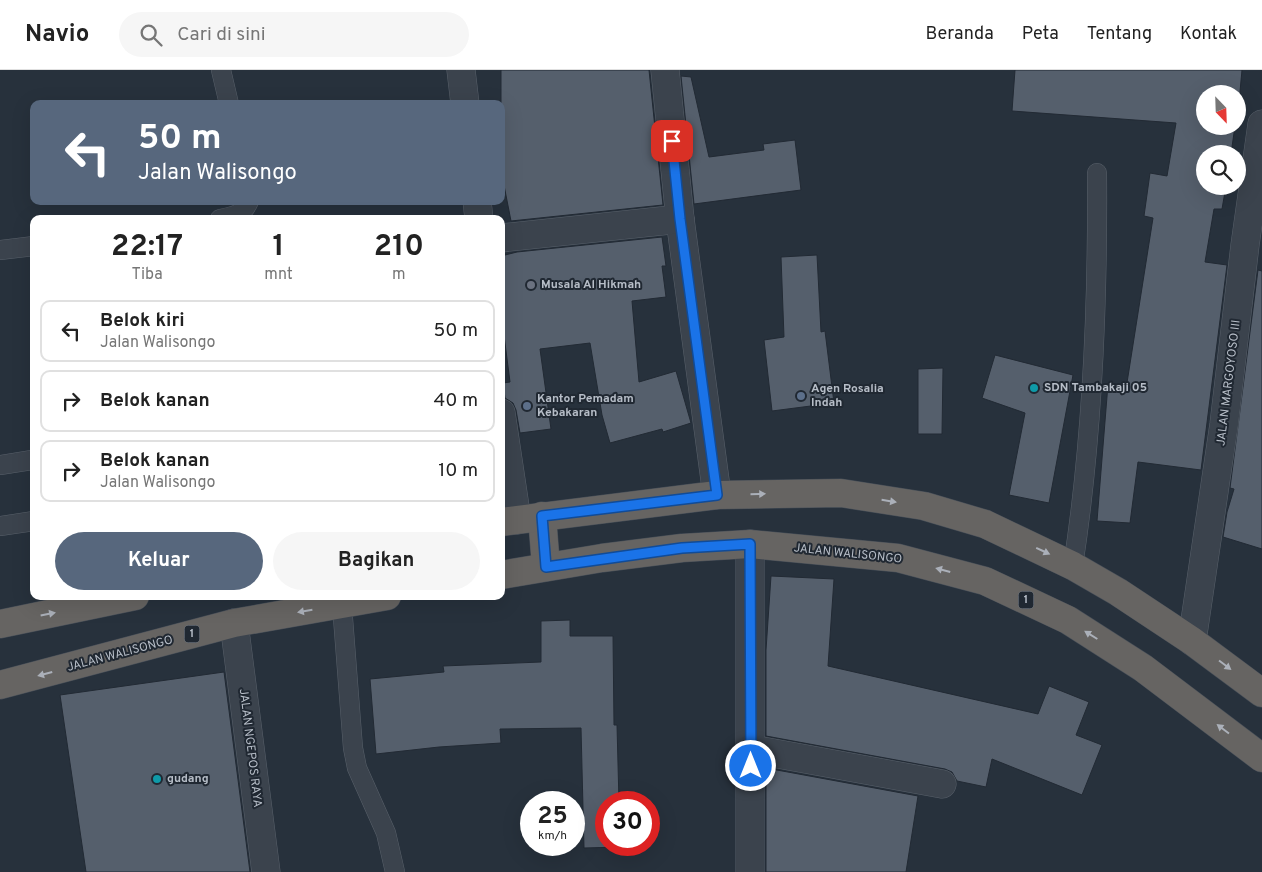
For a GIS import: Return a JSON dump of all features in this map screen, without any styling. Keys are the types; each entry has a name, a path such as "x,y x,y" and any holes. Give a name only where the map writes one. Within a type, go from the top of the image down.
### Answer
{"highway":[{"path":"546,567 520,519 717,495 841,494 924,506 985,524 1073,566 1118,592 1192,641 1262,693"},
{"name":"JALAN WALISONGO","path":"505,574 682,548 750,544 898,558 986,581 1068,620 1134,662 1262,758"},
{"path":"0,624 116,600"},
{"name":"JALAN WALISONGO","path":"0,685 234,623 364,600"}],"street":[{"path":"461,70 465,100"},
{"path":"665,70 680,219 717,495"},
{"name":"JALAN MARGOYOSO III","path":"1192,641 1253,246 1262,124"},
{"path":"505,238 680,219"},
{"path":"505,435 520,519"},
{"path":"750,544 750,872"},
{"name":"JALAN NGEPOS RAYA","path":"234,623 266,872"},
{"path":"751,748 942,784"}],"lane":[{"path":"221,70 228,100"},
{"path":"1073,566 1090,429 1097,259 1097,173"},
{"path":"239,215 246,210 248,205"},
{"path":"0,250 30,246"},
{"path":"0,465 30,460"},
{"path":"0,526 30,522"},
{"path":"342,604 352,748 357,768 386,833 395,872"}],"building":[{"path":"501,70 649,70 663,205 511,221 505,190 505,100 501,100"},
{"path":"1015,70 1242,70 1241,85 1196,85 1196,135 1234,135 1232,145 1196,145 1196,195 1224,195 1222,209 1214,209 1205,262 1227,265 1201,470 1138,462 1130,523 1097,521 1108,384 1126,389 1153,218 1144,216 1150,173 1167,176 1176,123 1012,111"},
{"path":"681,76 691,77 709,157 764,150 763,144 795,140 801,190 694,204"},
{"path":"662,237 666,266 662,266 666,297 632,301 639,382 676,371 691,423 663,432 662,429 610,443 602,415 590,343 540,349 551,429 520,433 513,403 505,398 505,383 510,382 505,343 505,255 517,252"},
{"path":"817,255 821,332 825,331 834,403 772,411 764,340 784,337 781,257"},
{"path":"1258,270 1262,271 1262,549 1223,537 1227,512 1234,489 1230,488"},
{"path":"995,355 1073,375 1049,503 1009,495 1025,413 982,398"},
{"path":"943,368 942,434 918,434 918,369"},
{"path":"771,576 834,579 828,666 1038,714 1049,686 1089,702 1076,735 1102,745 1082,795 992,759 986,787 957,781 952,772 945,769 766,736 766,650"},
{"path":"570,620 570,636 613,636 614,725 617,725 619,791 595,791 595,848 585,848 585,791 583,791 581,728 500,729 501,743 376,754 370,679 444,672 443,666 541,662 541,621"},
{"name":"gudang","path":"224,672 250,872 86,872 60,695"},
{"path":"766,768 918,796 906,872 766,872"}],"place":[{"name":"Musala Al Hikmah","path":"531,285"},
{"name":"SDN Tambakaji 05","path":"1034,388"},
{"name":"Agen Rosalia Indah","path":"801,396"},
{"name":"Kantor Pemadam Kebakaran","path":"527,406"},
{"name":"gudang","path":"157,779"}],"route":[{"path":"672,141 680,219 717,495 542,516 546,567 682,548 750,544 751,766"}]}
